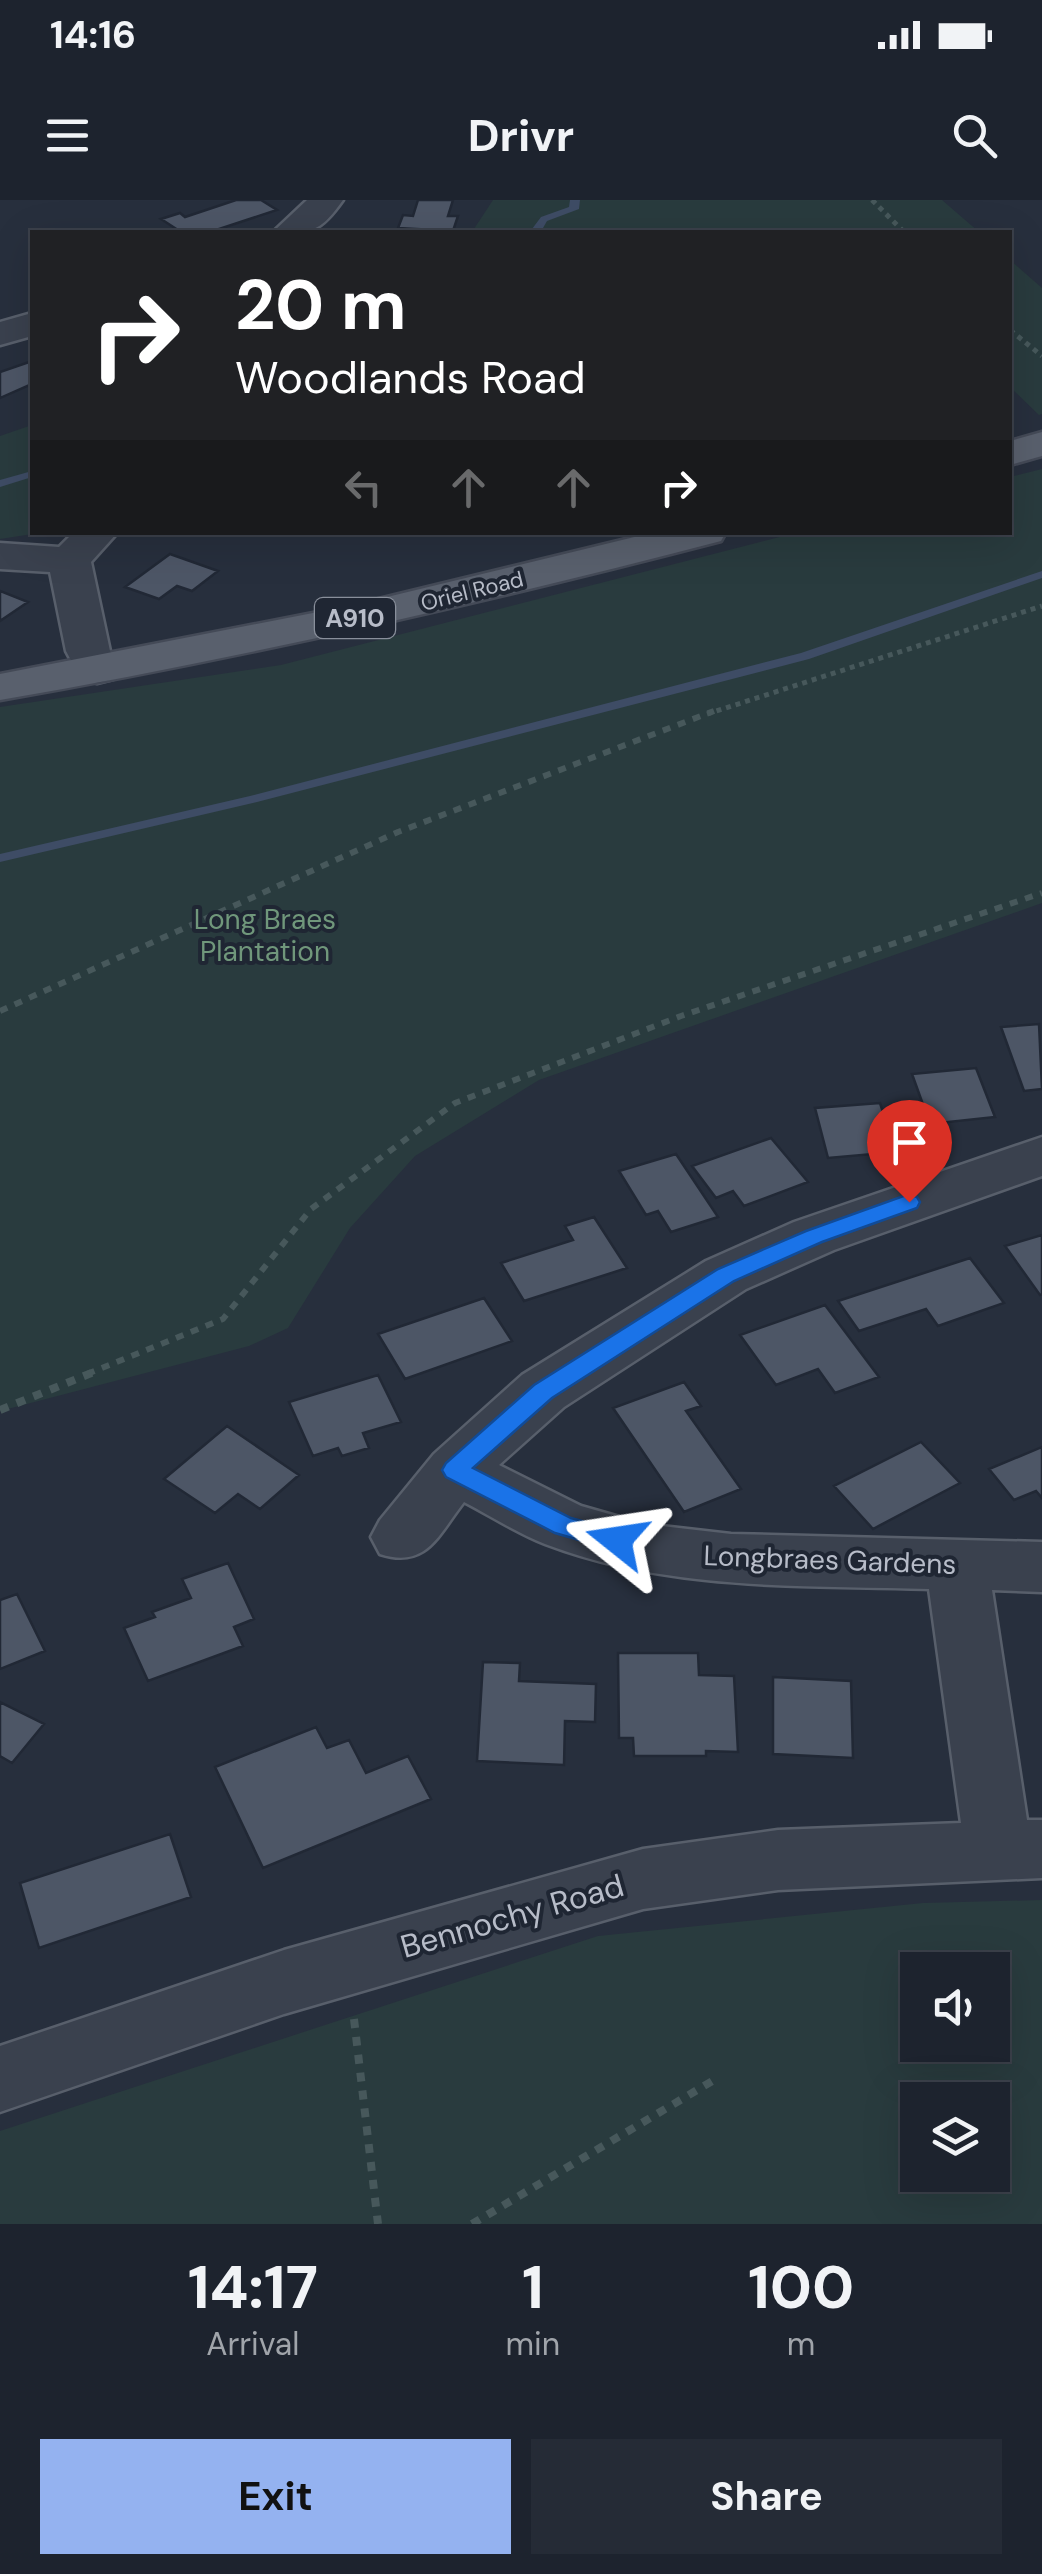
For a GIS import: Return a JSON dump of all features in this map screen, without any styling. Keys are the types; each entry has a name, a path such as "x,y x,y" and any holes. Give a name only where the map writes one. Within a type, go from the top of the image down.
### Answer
{"main road":[{"path":"1012,452 1042,444"},
{"name":"Oriel Road","path":"0,687 443,599 694,535"}],"street":[{"path":"293,230 314,215 325,200"},
{"path":"0,334 30,325"},
{"path":"0,556 83,546 88,651 98,670"},
{"path":"402,1538 455,1470 543,1391 726,1275 814,1236 1042,1156"},
{"name":"Longbraes Gardens","path":"455,1470 564,1526 644,1548 731,1559 1042,1567"},
{"path":"956,1565 1020,1850"},
{"name":"Bennochy Road","path":"0,2079 348,1963 643,1879 778,1860 1020,1850"}],"path":[{"path":"872,200 902,230"},
{"path":"1012,332 1042,356"},
{"path":"0,1011 398,832 749,698 1042,606"},
{"path":"0,1410 223,1319 311,1209 455,1103 681,1016 1042,893"},
{"path":"348,1963 378,2224"},
{"path":"472,2224 719,2077"}],"green space":[{"path":"493,200 942,200 977,230 473,230"},
{"path":"1012,262 1042,288 1039,415 1012,389"},
{"path":"30,426 30,534 0,539 0,436"},
{"name":"Long Braes Plantation","path":"1042,469 1042,903 539,1080 415,1156 350,1228 288,1328 249,1346 0,1411 0,707 281,665 787,535 1012,535 1012,476"},
{"path":"1042,1900 1042,2224 0,2224 0,2131 598,1936 923,1903"}],"building":[{"path":"236,200 261,200 277,210 216,230 178,230 161,219 180,213 185,217"},
{"path":"418,200 453,200 448,216 458,216 453,230 398,228 403,215 413,216"},
{"path":"30,362 30,385 0,398 0,372"},
{"path":"170,554 218,571 192,591 177,586 159,599 125,587"},
{"path":"0,591 28,602 0,621"},
{"path":"1039,1024 1042,1089 1024,1091 1001,1027"},
{"path":"976,1068 995,1117 930,1124 912,1074"},
{"path":"880,1103 896,1152 828,1158 815,1108"},
{"path":"771,1138 808,1182 744,1206 733,1191 716,1198 692,1166"},
{"path":"676,1154 718,1217 671,1232 658,1211 646,1215 619,1171"},
{"path":"594,1217 627,1268 524,1301 501,1263 573,1240 565,1226"},
{"path":"1042,1235 1042,1294 1040,1295 1005,1246"},
{"path":"970,1258 1004,1303 938,1326 926,1309 859,1331 838,1301"},
{"path":"484,1298 512,1341 405,1379 378,1334"},
{"path":"825,1305 879,1377 835,1393 818,1369 776,1385 740,1335"},
{"path":"378,1375 401,1422 363,1433 369,1448 342,1456 338,1448 313,1456 289,1402"},
{"path":"684,1382 701,1406 686,1411 741,1489 684,1512 613,1408"},
{"path":"227,1426 299,1475 260,1509 238,1494 215,1513 164,1479"},
{"path":"921,1442 960,1483 873,1529 834,1486"},
{"path":"1042,1447 1042,1498 1036,1491 1014,1500 989,1469"},
{"path":"228,1563 254,1619 234,1627 243,1646 148,1681 124,1628 155,1617 152,1612 191,1598 182,1579"},
{"path":"17,1594 45,1651 0,1669 0,1600"},
{"path":"618,1653 698,1653 699,1675 734,1676 738,1752 634,1756 633,1738 619,1738"},
{"path":"483,1662 520,1663 519,1681 596,1684 595,1722 565,1721 564,1765 477,1761"},
{"path":"773,1677 851,1681 853,1758 773,1754"},
{"path":"0,1702 44,1724 12,1763 0,1756"},
{"path":"316,1727 327,1748 349,1740 366,1773 408,1756 431,1799 263,1868 215,1767"},
{"path":"170,1834 191,1897 39,1948 20,1883"}],"waterway":[{"path":"541,230 537,229 544,219 574,209 575,200"},
{"path":"0,484 30,475"},
{"path":"0,858 252,799 805,656 1042,574"}],"route":[{"path":"617,1540 564,1526 455,1470 543,1391 726,1275 814,1236 909,1202"}]}
